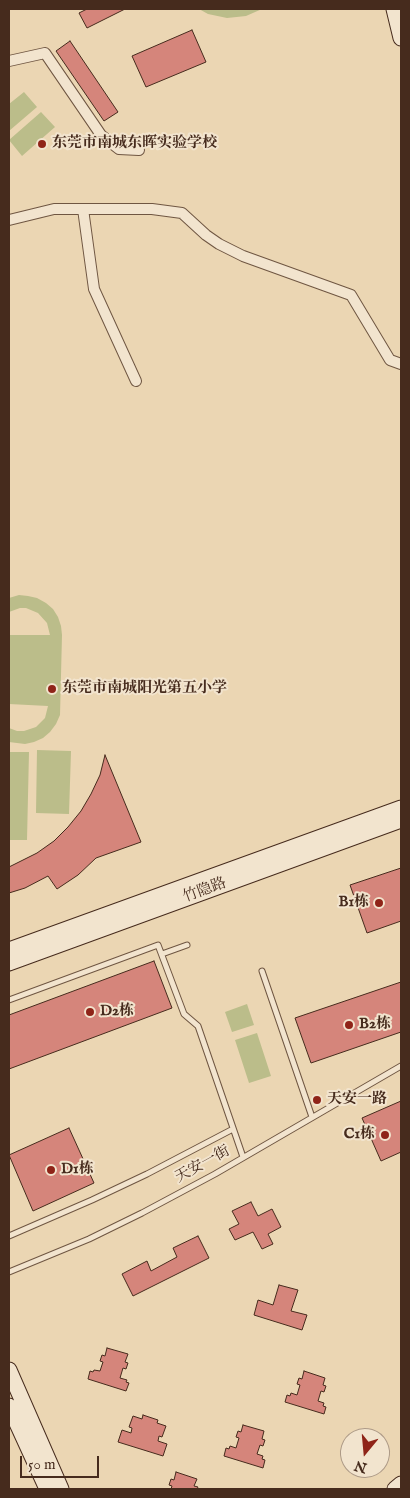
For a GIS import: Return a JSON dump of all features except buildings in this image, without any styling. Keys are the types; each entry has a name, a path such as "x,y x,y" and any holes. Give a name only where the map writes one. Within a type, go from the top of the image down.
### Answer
{"street":[{"path":"394,9 401,38"},
{"path":"9,61 44,53 101,135 119,148 139,150"},
{"path":"9,220 54,209 152,209 182,213 218,244 243,256 351,295 390,360 401,364"},
{"path":"82,209 94,290 136,381"},
{"name":"竹隐路","path":"9,950 401,808"},
{"name":"竹隐路","path":"9,963 401,820"},
{"path":"9,1370 61,1489"},
{"path":"9,1406 47,1489"},
{"path":"395,1489 401,1484"}],"lane":[{"path":"9,1000 158,945 184,1014 198,1026 243,1157"},
{"path":"162,954 187,945"},
{"path":"262,971 312,1117"},
{"name":"天安一街","path":"9,1272 89,1239 150,1208 401,1066"},
{"path":"9,1236 139,1178 233,1130"}],"green space":[{"path":"199,9 262,9 246,16 227,18 208,14"},
{"path":"24,92 37,107 9,131 9,104"},
{"path":"41,112 55,127 22,156 9,140"},
{"path":"19,595 37,598 53,609 58,617 62,635 60,715 56,724 43,738 25,744 9,742 9,728 24,731 36,727 45,718 48,706 9,704 9,635 50,635 47,623 38,613 26,608 9,612 9,598"},
{"path":"37,750 71,751 69,814 36,813"},
{"path":"9,752 29,752 27,840 9,840"},
{"path":"247,1004 254,1025 232,1032 225,1012"},
{"path":"257,1033 271,1076 249,1083 235,1040"}],"place":[{"name":"东莞市南城东晖实验学校","path":"42,144"},
{"name":"东莞市南城阳光第五小学","path":"52,689"},
{"name":"B1栋","path":"379,903"},
{"name":"D2栋","path":"90,1012"},
{"name":"B2栋","path":"349,1025"},
{"name":"天安一路","path":"317,1100"},
{"name":"C1栋","path":"385,1135"},
{"name":"D1栋","path":"51,1170"}]}
